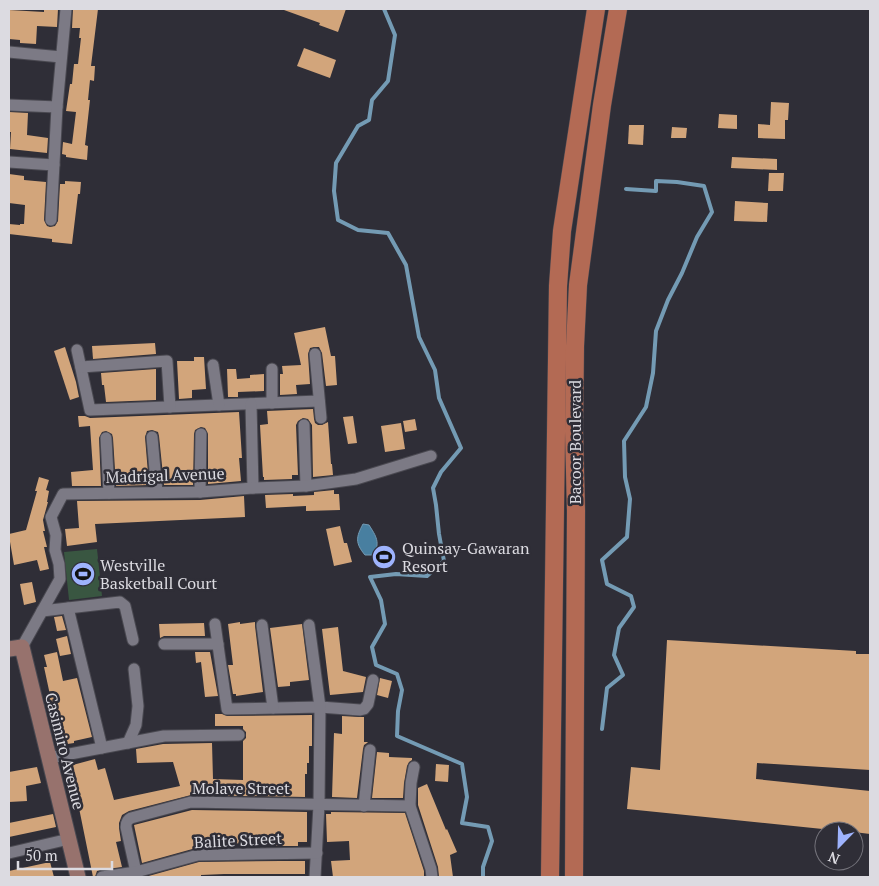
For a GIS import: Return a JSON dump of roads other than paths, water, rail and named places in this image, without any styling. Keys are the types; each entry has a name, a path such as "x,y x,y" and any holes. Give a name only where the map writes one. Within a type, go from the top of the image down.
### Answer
{"main road":[{"name":"Bacoor Boulevard","path":"550,877 558,286 562,232 596,9"},
{"name":"Bacoor Boulevard","path":"574,877 575,346 578,294 602,106 618,9"}],"street":[{"path":"51,220 57,107 66,9"},
{"path":"9,52 61,57"},
{"path":"9,105 57,107"},
{"path":"9,162 54,165"},
{"path":"78,350 90,410 319,401"},
{"path":"315,354 321,418"},
{"path":"81,367 167,361 170,407"},
{"path":"213,365 219,405"},
{"path":"272,368 272,403"},
{"path":"252,404 253,488"},
{"path":"304,425 306,486"},
{"path":"200,492 201,434"},
{"path":"152,437 158,492"},
{"path":"106,438 109,494"},
{"name":"Madrigal Avenue","path":"15,648 42,611 60,579 56,535 51,517 63,494 200,492 306,486 356,479 431,456"},
{"path":"42,611 120,602 125,606 133,640"},
{"path":"68,608 102,748"},
{"path":"215,624 227,709 320,707 360,710 364,709 368,704 372,680"},
{"path":"262,625 272,708"},
{"path":"309,625 320,707 319,805 315,877"},
{"path":"164,644 218,644"},
{"name":"Casimiro Avenue","path":"15,648 49,758 78,877"},
{"path":"128,742 136,725 138,706 134,669"},
{"path":"49,758 164,736 239,735"},
{"path":"364,806 370,750"},
{"path":"414,768 410,806 432,877"},
{"name":"Molave Street","path":"136,872 126,823 131,818 191,802 410,806"},
{"path":"9,853 69,839"},
{"name":"Balite Street","path":"102,877 136,872 198,855 317,853"}],"water":[{"path":"363,524 369,525 377,540 377,547 373,555 365,555 359,547 358,536"}],"waterway":[{"path":"384,9 395,35 388,81 372,100 369,120 358,126 336,163 334,191 338,220 358,230 388,233 406,265 419,337 435,370 439,398 461,448 441,472 433,488 444,561 427,576 396,574 370,577 381,600 385,624 372,647 376,665 397,674 402,690 398,711 397,736 462,764 467,797 462,823 488,827 492,841 483,867 483,877"},
{"path":"602,729 607,688 623,675 614,655 619,628 634,607 631,596 607,584 602,560 627,537 630,499 625,477 624,441 646,407 653,373 656,331 697,237 712,212 704,186 656,181 656,191 626,189"}],"place":[{"name":"Quinsay-Gawaran Resort","path":"384,557"},
{"name":"Westville Basketball Court","path":"83,574"}]}
